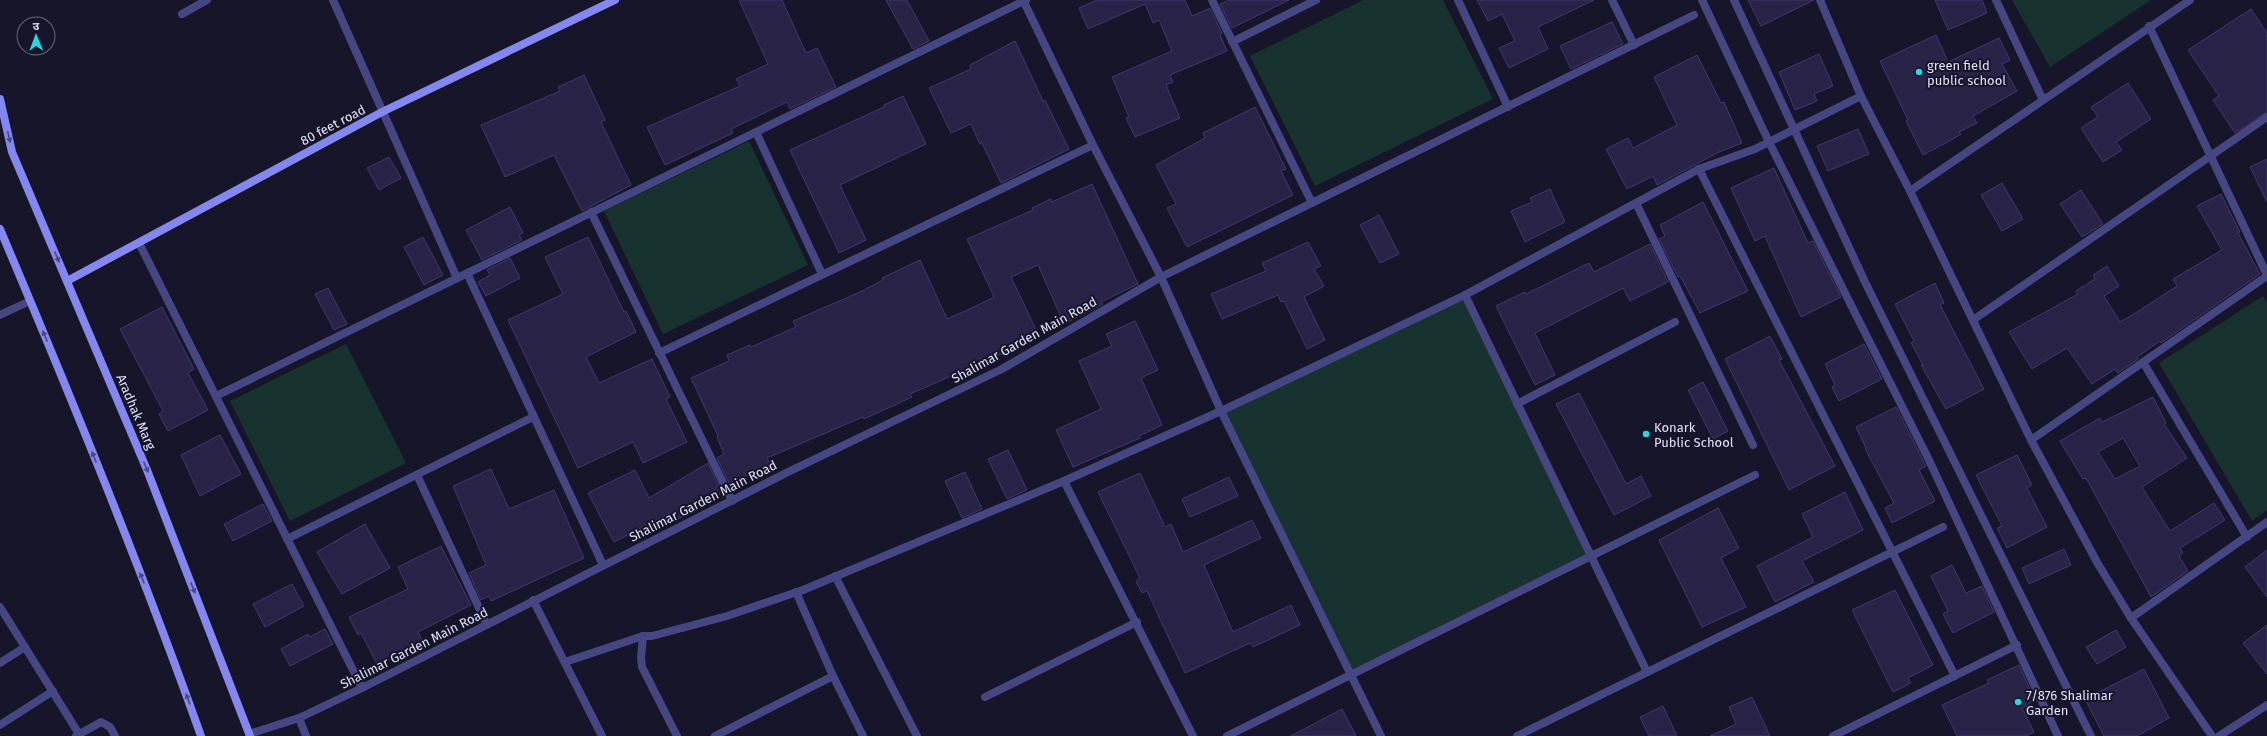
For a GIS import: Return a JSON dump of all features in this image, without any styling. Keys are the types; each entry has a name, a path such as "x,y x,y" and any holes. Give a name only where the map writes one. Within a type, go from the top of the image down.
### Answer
{"main road":[{"name":"80 feet road","path":"67,281 382,112 615,0"},
{"name":"Aradhak Marg","path":"0,99 12,152 147,470 250,735"},
{"path":"0,229 171,650 201,736"}],"street":[{"path":"182,14 207,0"},
{"path":"333,0 457,278"},
{"path":"216,396 1024,0 1093,145 1161,277 1221,411 1381,736"},
{"path":"1212,0 1312,203"},
{"path":"1232,42 1316,0"},
{"path":"1458,0 1508,107"},
{"path":"1612,0 1634,45"},
{"path":"1702,0 1928,458 2017,645 2058,736"},
{"path":"1734,0 1864,282 2091,736"},
{"path":"1820,0 1861,96 1910,191 2031,440 2098,564 2131,618 2212,736"},
{"path":"1996,0 2043,100"},
{"path":"1910,191 2148,26 2190,0"},
{"name":"Shalimar Garden Main Road","path":"250,735 299,718 362,688 603,565 1002,369 1161,277 1694,16"},
{"path":"2031,440 2267,275 2148,26"},
{"path":"565,662 643,636 652,636 727,616 796,592 1064,481 1221,411 1465,295 1699,169 1771,142 1861,96"},
{"path":"1973,320 2267,118"},
{"path":"756,132 822,274"},
{"path":"659,353 1093,145"},
{"path":"1699,169 1954,676"},
{"path":"1636,203 1753,445"},
{"path":"591,212 732,501"},
{"path":"139,243 362,688"},
{"path":"467,273 603,565"},
{"path":"1465,295 1647,672"},
{"path":"0,316 30,301"},
{"path":"1517,404 1675,322"},
{"path":"2143,362 2247,537"},
{"path":"287,539 533,417"},
{"path":"417,475 486,625"},
{"path":"1227,736 1755,475"},
{"path":"1064,481 1137,622 1193,736"},
{"path":"2131,618 2267,522"},
{"path":"1517,736 1943,527"},
{"path":"835,576 917,736"},
{"path":"796,592 833,676 863,736"},
{"path":"533,600 602,736"},
{"path":"0,607 78,735 101,722 110,727 115,736"},
{"path":"985,697 1137,622"},
{"path":"643,636 641,658 642,667 677,736"},
{"path":"1833,736 2017,645"},
{"path":"0,663 25,647"},
{"path":"715,736 833,676"},
{"path":"0,725 53,692"},
{"path":"2219,736 2267,705"},
{"path":"299,718 306,736"}],"green space":[{"path":"1363,0 1443,0 1493,99 1315,186 1250,56"},
{"path":"2012,0 2151,0 2050,67"},
{"path":"749,141 808,265 663,334 604,211"},
{"path":"1465,295 1591,556 1350,675 1221,411"},
{"path":"2263,296 2267,303 2267,510 2252,521 2159,363"},
{"path":"346,344 406,463 290,521 230,401"}],"building":[{"path":"739,0 782,0 806,53 817,48 836,87 790,109 787,102 731,129 733,133 665,165 647,127 740,86 736,79 768,64"},
{"path":"886,0 907,0 929,41 913,49"},
{"path":"1097,0 1185,0 1192,16 1210,8 1222,33 1220,35 1227,51 1170,75 1173,82 1166,85 1180,118 1135,137 1126,118 1129,117 1112,77 1172,51 1159,20 1153,23 1145,4 1088,29 1079,8"},
{"path":"1229,0 1289,0 1232,28 1220,4"},
{"path":"1477,0 1594,0 1538,27 1548,49 1509,68 1499,48 1515,41 1502,14 1488,21"},
{"path":"1748,0 1814,0 1761,26"},
{"path":"1935,0 1982,0 1987,13 1948,30"},
{"path":"2251,9 2267,33 2267,112 2235,133 2213,100 2219,96 2188,50"},
{"path":"1612,22 1623,44 1571,69 1560,46"},
{"path":"1936,35 1948,62 1999,38 2010,60 2002,64 2017,91 1973,116 1977,123 1959,132 1961,134 1953,139 1923,155 1906,121 1908,120 1880,61"},
{"path":"1015,41 1043,101 1045,100 1069,149 1001,183 971,124 951,133 929,88 971,69 970,65"},
{"path":"1819,54 1833,86 1814,94 1817,101 1795,110 1779,72"},
{"path":"1697,55 1721,103 1724,102 1742,143 1719,152 1657,185 1653,176 1627,189 1606,149 1628,138 1633,148 1677,125 1654,77"},
{"path":"584,75 605,120 601,122 631,185 582,211 554,155 505,177 481,125 560,91 558,87"},
{"path":"2128,83 2151,119 2116,142 2122,150 2103,162 2081,128 2098,117 2091,107"},
{"path":"903,96 926,144 840,185 866,240 839,253 790,150 884,107 884,105"},
{"path":"1255,107 1286,169 1281,171 1293,195 1187,247 1167,208 1176,204 1156,165 1205,138 1203,133"},
{"path":"1858,129 1869,154 1828,171 1817,146"},
{"path":"389,157 401,178 379,190 367,168"},
{"path":"2267,159 2267,202 2250,167"},
{"path":"1774,168 1808,243 1813,241 1841,297 1801,317 1765,236 1755,241 1731,188"},
{"path":"2002,183 2023,219 2002,231 1981,195"},
{"path":"1092,184 1138,284 1101,302 1103,304 1064,324 1038,265 1011,277 1038,334 997,356 910,394 912,397 864,419 863,417 767,458 770,465 729,483 717,458 724,454 717,437 718,436 691,378 729,361 727,355 750,345 751,347 796,327 793,321 860,292 883,280 882,278 920,260 947,319 976,306 994,297 967,239 1033,210 1032,208 1051,199 1052,202"},
{"path":"1550,189 1565,222 1525,242 1511,211 1532,202 1530,198"},
{"path":"2081,190 2103,224 2082,237 2060,204"},
{"path":"2221,194 2240,232 2238,233 2260,274 2161,343 2160,341 2137,357 2138,359 2118,373 2115,369 2092,384 2067,348 2032,369 2009,332 2078,294 2076,291 2095,279 2093,275 2107,266 2119,286 2104,296 2120,322 2134,314 2177,286 2173,279 2222,250 2197,206"},
{"path":"1703,202 1748,291 1700,313 1680,276 1678,277 1659,239 1665,236 1660,225"},
{"path":"510,207 523,233 519,235 522,240 482,260 466,230"},
{"path":"1379,215 1399,254 1380,263 1360,225"},
{"path":"423,237 443,275 424,285 404,247"},
{"path":"588,237 624,312 626,311 636,332 586,357 599,383 652,359 670,397 666,399 687,442 643,463 633,442 578,468 508,320 563,294 545,257"},
{"path":"1308,242 1321,266 1314,269 1324,286 1304,297 1325,340 1307,349 1284,301 1281,302 1278,295 1222,319 1211,294 1266,271 1262,263"},
{"path":"1650,244 1668,282 1630,301 1623,288 1535,333 1555,375 1535,385 1496,306 1525,292 1526,294 1589,263 1594,272"},
{"path":"510,258 520,278 486,296 478,282 490,275 487,270"},
{"path":"1935,283 1944,303 1940,305 1984,389 1946,409 1921,365 1923,365 1911,343 1914,341 1895,304"},
{"path":"328,288 347,324 334,330 315,294"},
{"path":"162,307 194,369 188,373 208,410 168,431 159,414 163,411 120,329"},
{"path":"1135,321 1158,370 1141,378 1162,425 1139,436 1140,438 1073,467 1056,430 1101,409 1079,361 1112,346 1106,334"},
{"path":"1770,336 1782,359 1779,360 1835,466 1789,490 1725,359"},
{"path":"1864,344 1882,379 1839,401 1832,387 1835,385 1825,364"},
{"path":"1703,382 1728,431 1713,439 1688,390"},
{"path":"1579,393 1626,484 1641,476 1651,496 1614,515 1556,404"},
{"path":"2153,397 2166,423 2164,424 2187,458 2142,487 2170,531 2214,503 2225,520 2180,548 2183,553 2179,556 2188,571 2151,597 2086,478 2083,479 2060,441 2100,418 2102,422","holes":["2123,438 2140,466 2115,479 2098,452"]},
{"path":"1896,407 1926,466 1919,470 1935,501 1892,523 1885,508 1894,503 1865,449 1866,448 1856,427"},
{"path":"220,435 241,474 200,496 181,455"},
{"path":"1008,450 1027,490 1007,499 988,459"},
{"path":"2017,455 2032,485 2027,488 2047,527 2007,548 1997,528 2002,526 1976,475"},
{"path":"708,463 722,493 676,520 672,512 614,542 588,493 635,470 649,498"},
{"path":"491,469 509,509 554,490 584,558 491,601 489,596 481,600 469,573 486,565 453,486"},
{"path":"965,472 982,509 962,518 945,481"},
{"path":"1140,473 1165,527 1171,524 1183,552 1252,520 1261,538 1204,565 1233,632 1291,605 1300,625 1253,647 1250,643 1185,673 1147,591 1142,593 1136,581 1140,578 1098,492"},
{"path":"1229,477 1238,496 1190,517 1182,499"},
{"path":"1845,492 1863,530 1802,561 1814,582 1775,602 1757,566 1813,537 1802,514"},
{"path":"263,504 272,521 233,541 224,524"},
{"path":"1718,508 1739,548 1721,558 1746,607 1702,627 1659,540"},
{"path":"365,524 390,568 342,594 317,552"},
{"path":"441,546 471,605 418,632 423,642 378,666 361,633 358,635 349,617 408,589 398,567"},
{"path":"2064,549 2071,565 2029,584 2022,568"},
{"path":"2267,550 2267,597 2245,567"},
{"path":"1952,565 1966,593 1982,586 1994,612 1953,633 1943,614 1948,611 1931,576"},
{"path":"292,584 304,606 265,627 253,604"},
{"path":"1895,590 1933,665 1908,678 1911,683 1893,692 1852,610"},
{"path":"2267,625 2267,674 2243,643"},
{"path":"325,629 333,644 290,666 281,649 308,634 309,637"},
{"path":"2116,630 2126,647 2097,664 2086,647"},
{"path":"2019,665 2035,700 2022,708 2034,732 2026,736 1957,736 1942,705 1989,683 1987,680"},
{"path":"2144,669 2169,718 2137,736 2104,736 2085,699"},
{"path":"1752,697 1770,736 1710,736 1736,724 1729,707"},
{"path":"1663,706 1677,736 1649,736 1640,717"},
{"path":"1342,709 1356,736 1291,736 1321,720"}],"place":[{"name":"green field public school","path":"1919,72"},
{"name":"Konark Public School","path":"1646,434"},
{"name":"7/876 Shalimar Garden","path":"2018,702"}]}
